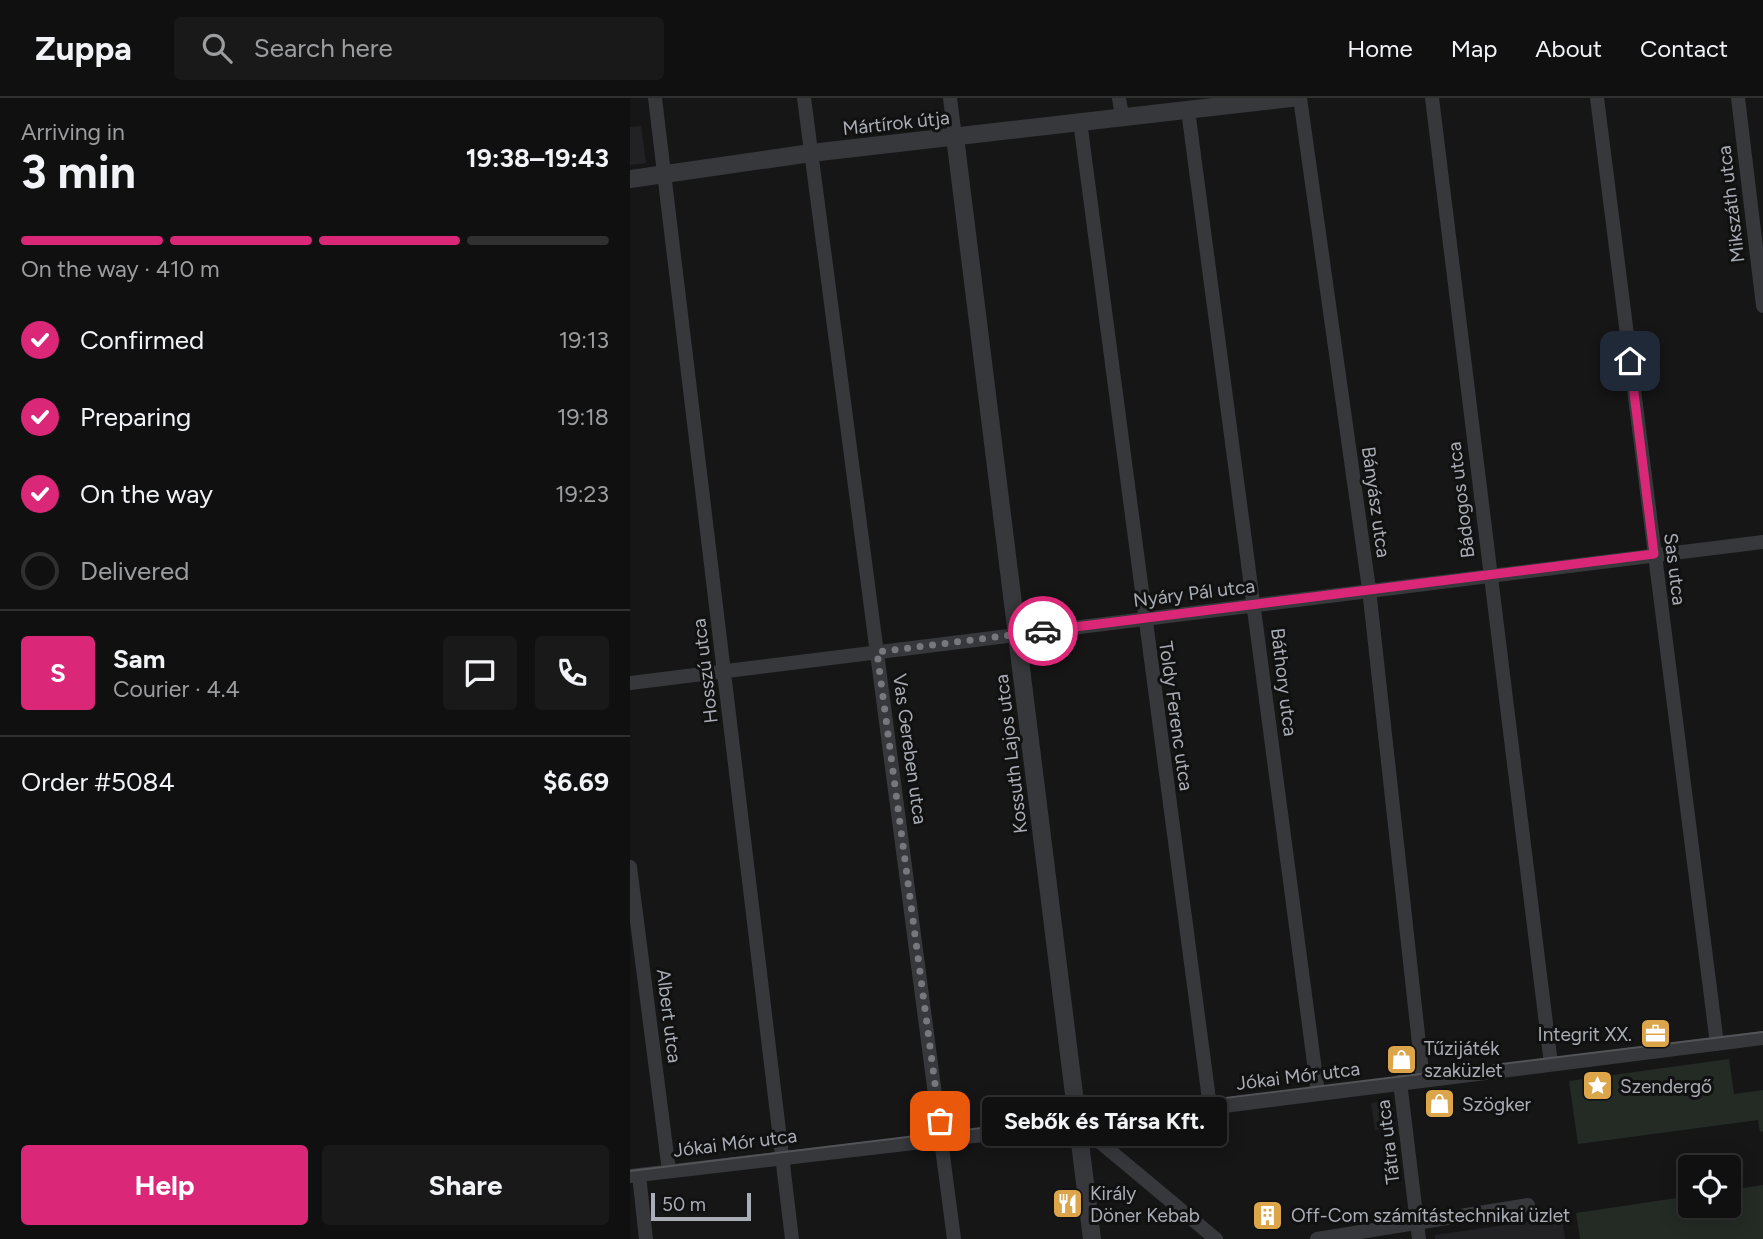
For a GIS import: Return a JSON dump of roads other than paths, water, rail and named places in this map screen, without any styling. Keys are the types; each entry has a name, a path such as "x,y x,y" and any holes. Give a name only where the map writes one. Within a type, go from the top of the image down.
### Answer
{"street":[{"name":"Hosszú utca","path":"655,98 792,1239"},
{"name":"Vas Gereben utca","path":"804,98 954,1239"},
{"name":"Kossuth Lajos utca","path":"950,98 1092,1239"},
{"name":"Mártírok útja","path":"630,179 811,153 955,138 1080,121 1121,107 1188,110 1247,100 1292,98"},
{"name":"Bányász utca","path":"1300,98 1369,589 1423,1080"},
{"name":"Bádogos utca","path":"1432,98 1551,1064"},
{"name":"Sas utca","path":"1597,98 1717,1044"},
{"name":"Mikszáth utca","path":"1738,98 1763,306"},
{"name":"Báthory utca","path":"1188,110 1318,1093"},
{"name":"Toldy Ferenc utca","path":"1080,121 1143,618 1210,1107"},
{"name":"Nyáry Pál utca","path":"630,683 1763,542"},
{"name":"Albert utca","path":"630,867 669,1171"},
{"name":"Jókai Mór utca","path":"634,1175 1763,1038"},
{"name":"Tátra utca","path":"1400,1082 1419,1239"},
{"path":"1077,1123 1216,1239"},
{"path":"634,1175 646,1239"},
{"path":"1317,1239 1528,1205"},
{"path":"1417,1222 1426,1239"}],"tram line":[{"path":"630,1171 1763,1032"}],"place":[{"name":"Integrit XX.","path":"1655,1034"},
{"name":"Tűzijáték szaküzlet","path":"1401,1059"},
{"name":"Szendergő","path":"1597,1086"},
{"name":"Szögker","path":"1439,1104"},
{"name":"Sebők és Társa Kft.","path":"940,1121"},
{"name":"Király Döner Kebab","path":"1067,1204"},
{"name":"Off-Com számítástechnikai üzlet","path":"1268,1215"}]}
